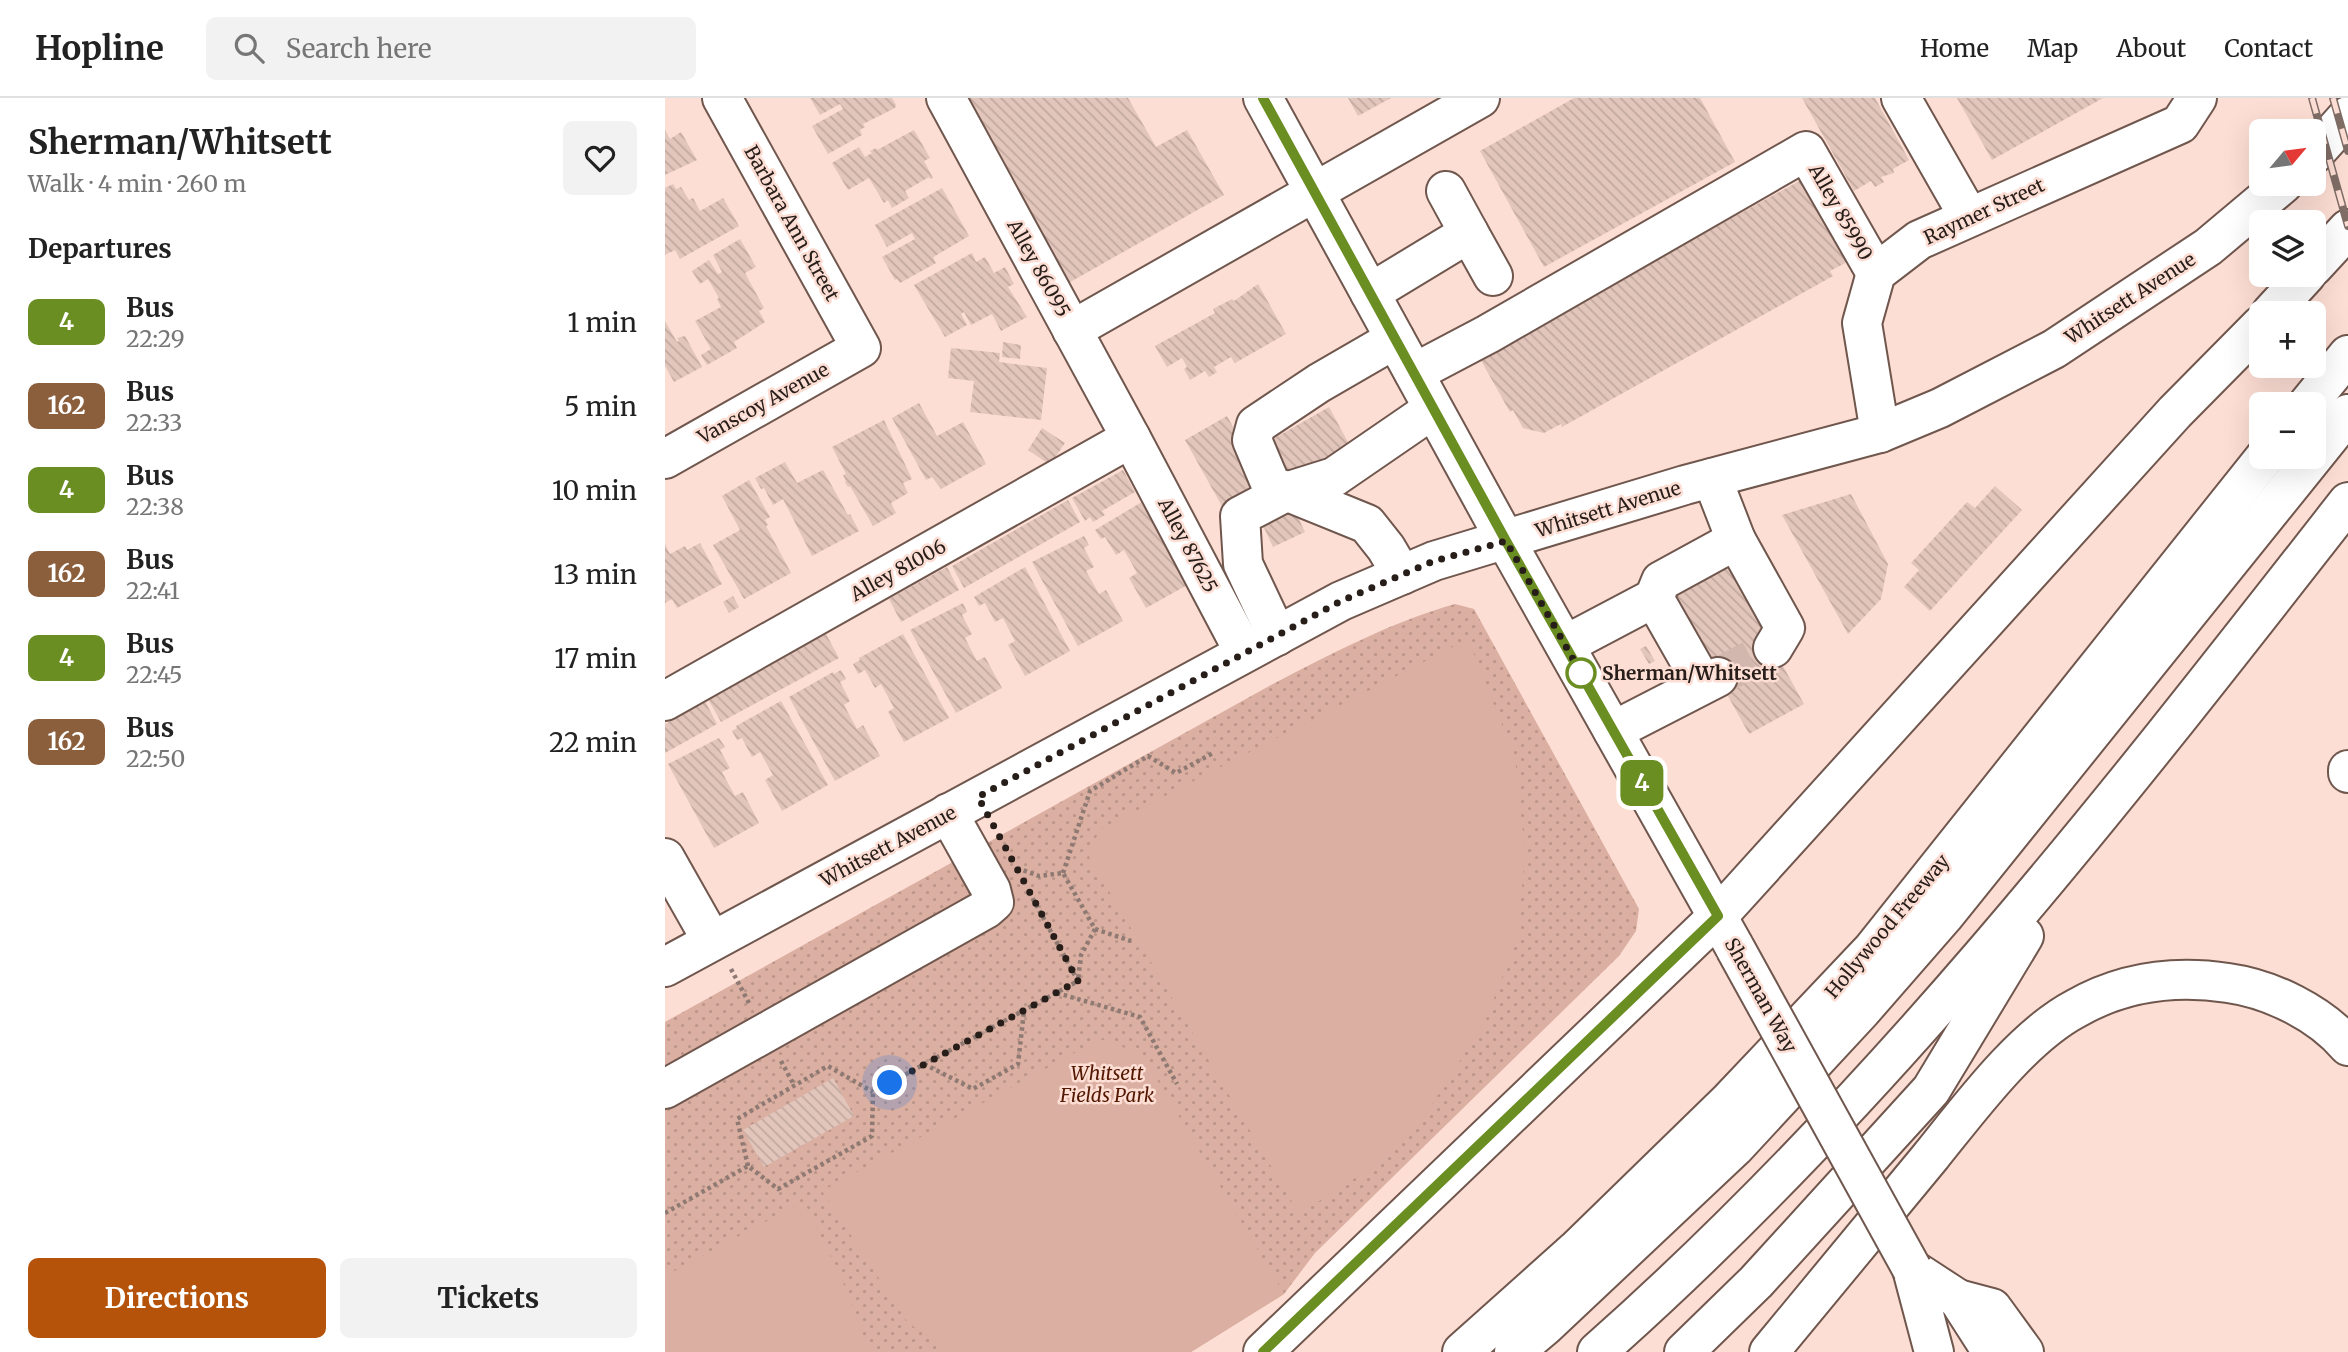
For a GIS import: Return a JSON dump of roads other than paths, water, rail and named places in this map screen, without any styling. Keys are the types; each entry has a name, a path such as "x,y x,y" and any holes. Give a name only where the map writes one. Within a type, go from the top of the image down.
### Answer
{"main road":[{"name":"Barbara Ann Street","path":"722,98 861,348"},
{"name":"Alley 86095","path":"946,98 1131,438"},
{"name":"Sherman Way","path":"1263,98 1506,541 1912,1269 1934,1352"},
{"path":"1072,330 1480,98"},
{"path":"1901,98 1969,217"},
{"name":"Raymer Street","path":"1877,274 1919,240 2180,124 2197,98"},
{"path":"2326,141 2348,116"},
{"name":"Alley 85990","path":"1414,373 1488,334 1806,151 1877,274"},
{"path":"1446,191 1493,276"},
{"name":"Whitsett Avenue","path":"665,967 1341,601 1434,561 1712,478 1880,433 1940,408 2054,349 2209,247 2269,196"},
{"path":"2326,253 2348,229"},
{"path":"1370,293 1469,233"},
{"path":"1877,274 1862,323 1880,433"},
{"path":"2282,301 2295,287"},
{"path":"1263,1352 1726,932 2175,412 2249,337"},
{"path":"1395,339 1319,383 1256,425 1252,440 1271,485 1367,524 1402,575"},
{"name":"Vanscoy Avenue","path":"665,459 861,348"},
{"path":"2318,392 2348,355"},
{"path":"1260,644 1243,564 1240,516 1286,492 1334,477 1433,409"},
{"path":"1514,1352 1735,1147 1862,1010 1944,916 2348,414"},
{"name":"Alley 87625","path":"1131,438 1208,584 1260,644"},
{"name":"Alley 81006","path":"665,701 1131,438"},
{"path":"1551,1352 1692,1222 1903,1005 2348,454"},
{"name":"Hollywood Freeway","path":"1462,1352 1576,1250 1730,1100 1872,950 2255,469"},
{"path":"1712,478 1736,540 1785,628 1773,648"},
{"path":"1597,1352 1745,1211 1907,1042 2002,935 2348,502"},
{"path":"1565,645 1654,598 1661,581 1736,540"},
{"path":"1208,584 1243,564"},
{"path":"1613,731 1710,681 1654,598"},
{"path":"665,1089 986,909 993,902 991,890 948,813"},
{"path":"1684,1352 1756,1282 1931,1090 2091,824"},
{"path":"665,858 712,941"},
{"path":"1769,1352 2010,1063 2049,1027 2074,1009 2114,990 2143,983 2207,980 2240,985 2273,995 2314,1017 2348,1046"},
{"name":"Sherman Way","path":"1912,1269 1958,1298 1992,1352"},
{"path":"1958,1298 1992,1308 2024,1352"}],"tunnel":[{"path":"1718,677 1773,648"}],"railway":[{"path":"2312,98 2348,226"},
{"path":"2333,98 2348,151"}],"place":[{"name":"Sherman/Whitsett","path":"1581,673"}],"park label":[{"name":"Whitsett Fields Park","path":"1107,1084"}]}
